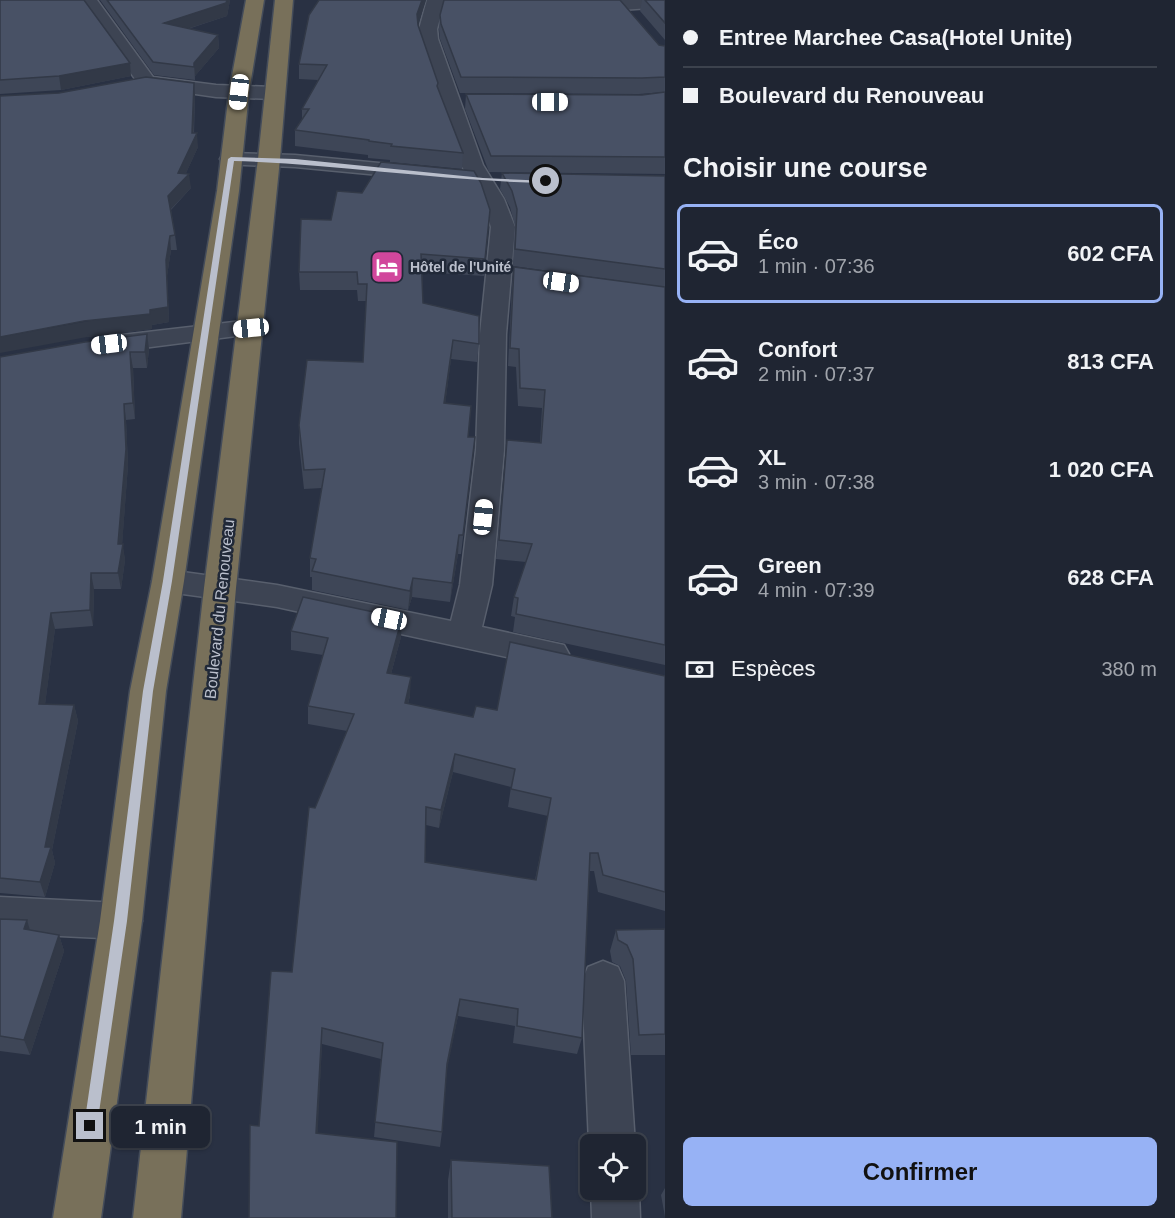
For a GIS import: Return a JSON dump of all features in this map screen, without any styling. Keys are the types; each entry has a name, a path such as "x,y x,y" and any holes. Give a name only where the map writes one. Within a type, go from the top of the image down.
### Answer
{"highway":[{"path":"77,1218 120,921 148,691 168,581 206,332 239,92 255,0"},
{"name":"Boulevard du Renouveau","path":"157,1218 220,588 251,328 284,0"}],"street":[{"path":"88,0 147,82"},
{"path":"436,0 428,29 429,39 460,101 463,135 472,165 493,180"},
{"path":"538,0 665,2"},
{"path":"619,2 634,20"},
{"path":"126,87 147,82 239,92 274,93"},
{"path":"231,159 269,159 493,180"},
{"path":"464,634 476,585 489,461 493,334 510,275 503,227 493,198 493,180"},
{"path":"76,349 251,328"},
{"path":"168,581 277,596 578,660"},
{"path":"0,915 120,921"},
{"path":"603,981 611,1134"},
{"path":"615,1200 616,1218"}],"building":[{"path":"0,0 84,0 130,63 59,76 0,80"},
{"path":"107,0 227,0 226,3 164,23 218,35 194,63 194,67 153,62"},
{"path":"319,0 422,0 417,14 418,25 438,83 437,86 463,153 391,146 392,144 369,140 295,130 309,109 302,109 327,65 299,64 309,15"},
{"path":"444,0 620,0 659,45 665,46 665,77 461,77 441,24 440,15"},
{"path":"645,0 665,0 665,23"},
{"path":"146,77 194,83 192,133 197,133 178,173 189,174 168,196 175,235 170,236 166,260 168,307 150,310 150,314 84,321 0,337 0,96 59,93"},
{"path":"665,92 665,157 491,156 466,94 642,95"},
{"path":"381,162 474,171 481,183 490,210 485,259 421,254 423,303 479,316 479,344 453,340 444,403 471,406 468,437 475,437 463,535 459,535 452,583 413,578 410,591 312,571 316,559 310,558 325,469 304,470 299,425 307,360 363,362 367,284 358,284 357,272 299,272 301,219 331,220 337,191 362,193"},
{"path":"502,173 665,176 665,269 515,249 517,209 512,191"},
{"path":"514,267 665,287 665,645 516,614 518,598 514,597 532,544 499,540 507,440 541,443 545,390 520,388 519,349 510,348"},
{"path":"147,334 145,352 130,352 133,403 124,404 126,449 118,544 123,544 118,573 91,573 90,610 51,613 39,704 74,705 45,847 51,847 40,882 0,878 0,357"},
{"path":"303,597 402,618 387,673 411,677 405,703 473,717 476,706 497,710 510,642 665,676 665,892 603,875 598,853 590,853 582,1038 517,1026 518,1009 460,999 447,1064 442,1132 375,1122 383,1043 322,1028 316,1133 397,1142 396,1218 249,1218 250,1125 259,1126 271,971 292,972 309,807 315,808 354,714 308,706 328,638 291,631","holes":["455,754 515,769 511,789 551,798 536,880 425,862 426,807 441,810"]},
{"path":"0,919 27,920 24,929 59,935 24,1040 0,1036"},
{"path":"665,929 665,1034 639,1035 633,959 627,945 618,940 616,930"},
{"path":"451,1160 549,1166 552,1218 452,1218"}],"place":[{"name":"Hôtel de l'Unité","path":"387,267"}],"route":[{"path":"90,1126 120,921 148,691 168,581 231,159 295,161 483,180 546,181"}]}
